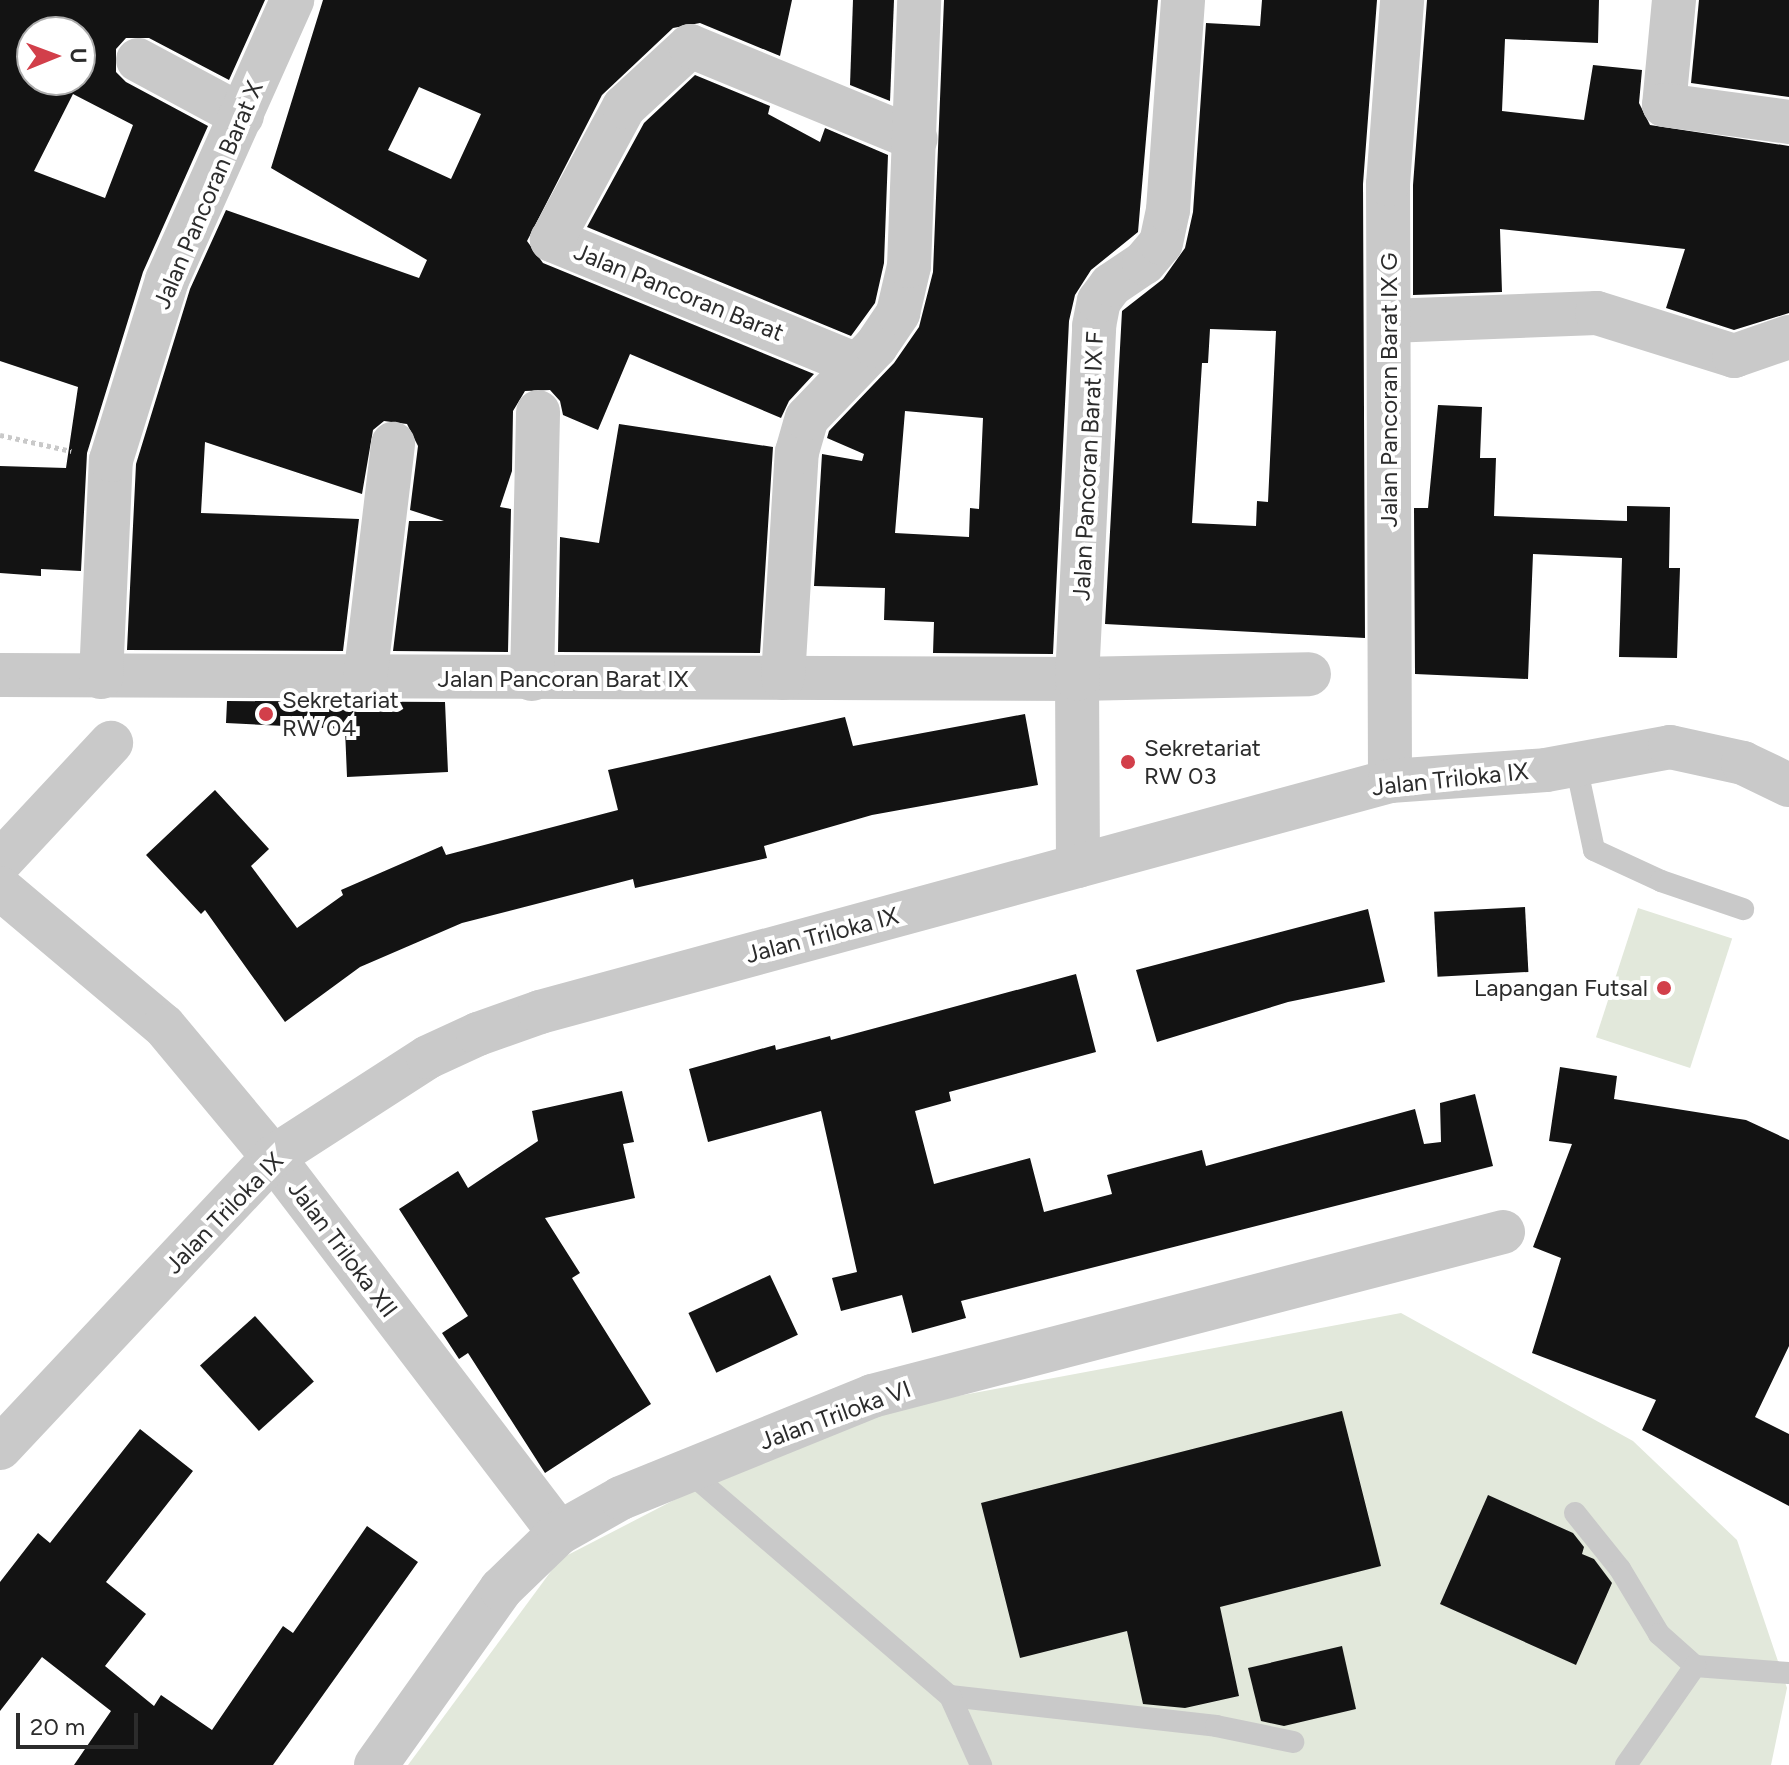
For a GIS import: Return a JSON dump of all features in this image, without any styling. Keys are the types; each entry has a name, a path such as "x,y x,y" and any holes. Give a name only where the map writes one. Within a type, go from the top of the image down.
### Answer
{"street":[{"name":"Jalan Pancoran Barat X","path":"101,677 111,460 167,280 292,0"},
{"path":"783,678 797,452 807,418 857,365 898,313 909,266 919,0"},
{"name":"Jalan Pancoran Barat IX F","path":"1078,866 1077,679 1094,326 1099,301 1111,285 1144,263 1161,243 1168,210 1183,0"},
{"name":"Jalan Pancoran Barat IX G","path":"1390,781 1388,184 1402,0"},
{"path":"1674,0 1664,105 1789,122"},
{"name":"Jalan Pancoran Barat","path":"857,365 552,240 624,107 690,46 916,139"},
{"path":"138,60 242,116"},
{"path":"1389,321 1597,313 1734,356 1789,337"},
{"path":"532,679 538,412"},
{"path":"365,679 393,444"},
{"name":"Jalan Pancoran Barat IX","path":"0,675 365,679 1077,679 1309,674"},
{"path":"0,862 111,743"},
{"name":"Jalan Triloka IX","path":"0,1448 273,1157 428,1057 540,1012 1390,781 1576,765 1670,747 1743,763 1789,785"},
{"name":"Jalan Triloka XII","path":"0,888 164,1026 273,1157 559,1533"},
{"name":"Jalan Triloka VI","path":"376,1765 501,1589 559,1533 621,1498 872,1396 1503,1232"}],"lane":[{"path":"1576,765 1594,850 1661,881 1743,909"},
{"path":"688,1471 950,1696 981,1765"},
{"path":"1575,1513 1620,1569 1659,1634 1695,1666 1789,1673"},
{"path":"1626,1765 1695,1666"},
{"path":"950,1696 1216,1726 1293,1742"}],"path":[{"path":"0,435 111,460"}],"shaded area":[{"name":"Lapangan Futsal","path":"1638,908 1732,939 1690,1068 1596,1037"},
{"path":"1401,1313 1633,1441 1737,1540 1787,1688 1771,1765 408,1765 560,1559 829,1420"}],"building":[{"path":"0,0 265,0 229,80 149,38 126,38 116,49 116,72 126,82 208,126 143,272 87,453 81,571 41,569 41,576 0,573 0,466 66,468 78,387 0,361","holes":["16,16 96,16 96,96 77,96 133,125 105,198 34,171 72,96 16,96"]},
{"path":"323,0 792,0 780,56 700,23 673,28 602,95 527,241 543,263 814,374 789,401 781,418 630,354 598,430 563,415 560,401 550,390 525,391 513,411 512,471 500,507 511,509 508,652 393,651 409,521 444,521 410,510 418,446 407,424 384,421 373,430 362,494 205,442 201,513 359,519 343,651 127,650 136,464 190,289 226,210 419,278 427,260 271,168","holes":["419,87 481,114 451,179 388,150"]},
{"path":"853,0 894,0 890,101 850,85"},
{"path":"944,0 1158,0 1138,232 1091,270 1075,295 1069,321 1053,654 933,653 934,622 884,620 885,588 814,586 822,454 862,461 864,454 827,438 829,431 894,363 919,327 933,272","holes":["905,411 983,418 979,509 970,508 969,537 895,533"]},
{"path":"1262,0 1377,0 1363,184 1365,638 1105,624 1122,311 1163,279 1185,248 1193,212 1206,23 1260,26","holes":["1210,329 1276,331 1268,502 1257,501 1256,526 1192,523 1202,363 1208,363"]},
{"path":"1427,0 1599,0 1598,43 1505,39 1502,111 1584,120 1593,65 1642,70 1639,103 1650,125 1789,146 1789,313 1734,330 1666,308 1685,249 1500,229 1502,292 1413,295 1413,185"},
{"path":"1699,0 1789,0 1789,97 1691,83"},
{"path":"695,75 770,106 768,114 820,142 825,128 888,155 884,263 875,303 851,336 587,227 644,123"},
{"path":"1438,405 1482,407 1480,458 1496,458 1494,516 1627,521 1627,506 1670,507 1669,568 1680,568 1677,658 1619,657 1622,558 1533,554 1528,679 1415,674 1414,508 1428,508"},
{"path":"619,424 773,447 760,653 558,652 560,537 599,543"},
{"path":"227,701 445,702 448,772 347,777 345,729 226,723"},
{"path":"1025,714 1038,785 872,815 764,846 767,858 635,888 633,879 462,923 360,967 285,1022 205,910 201,914 146,855 215,790 269,849 251,866 297,928 343,895 341,890 442,846 446,855 618,810 608,770 845,717 853,746"},
{"path":"1525,907 1528,972 1438,977 1434,912"},
{"path":"1368,909 1385,982 1288,1002 1157,1042 1136,970"},
{"path":"1076,974 1096,1052 949,1092 951,1101 915,1111 934,1184 1030,1158 1044,1212 1112,1194 1107,1175 1202,1150 1206,1166 1415,1109 1424,1144 1441,1142 1440,1103 1475,1094 1493,1166 961,1301 966,1318 912,1333 902,1295 841,1311 832,1278 857,1272 821,1111 708,1142 689,1069 775,1045 776,1050 830,1036 831,1040"},
{"path":"1560,1067 1617,1076 1614,1099 1746,1120 1789,1140 1789,1346 1755,1417 1789,1434 1789,1506 1642,1430 1656,1400 1532,1353 1561,1258 1533,1247 1572,1144 1549,1141"},
{"path":"622,1091 634,1142 623,1144 635,1198 545,1218 580,1273 572,1278 651,1404 545,1473 468,1353 459,1359 442,1333 468,1316 399,1209 458,1171 468,1188 538,1141 532,1111"},
{"path":"770,1275 798,1335 716,1373 688,1313"},
{"path":"255,1316 314,1381 259,1431 200,1366"},
{"path":"1342,1411 1381,1566 1220,1607 1239,1696 1185,1708 1143,1704 1127,1631 1020,1658 981,1503"},
{"path":"140,1429 193,1471 106,1582 146,1614 105,1666 154,1706 161,1695 212,1730 283,1626 293,1633 367,1526 418,1562 273,1765 74,1765 111,1711 42,1657 0,1711 0,1582 38,1533 50,1543"},
{"path":"1488,1495 1573,1533 1584,1547 1582,1554 1594,1559 1612,1583 1576,1665 1440,1604"},
{"path":"1342,1646 1356,1709 1284,1726 1261,1721 1248,1668"}],"place":[{"name":"Sekretariat RW 04","path":"266,714"},
{"name":"Sekretariat RW 03","path":"1128,762"},
{"name":"Lapangan Futsal","path":"1664,988"}]}
